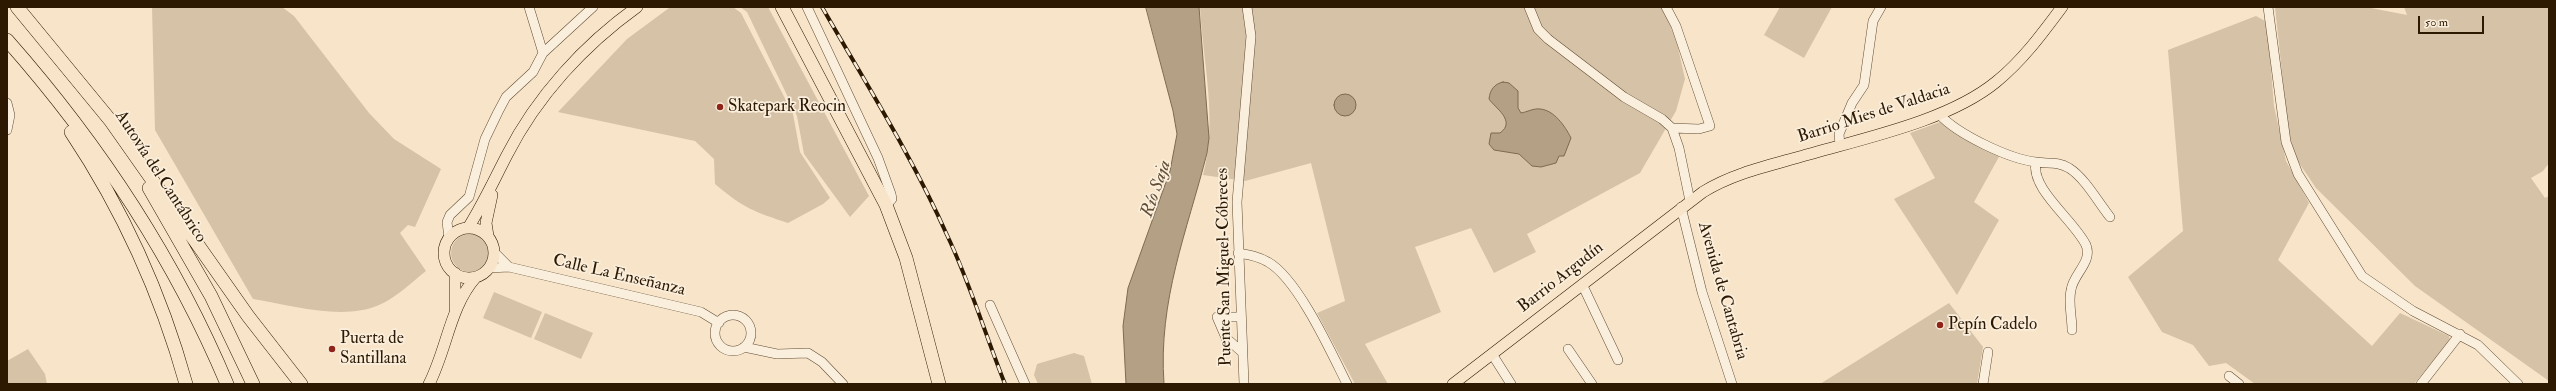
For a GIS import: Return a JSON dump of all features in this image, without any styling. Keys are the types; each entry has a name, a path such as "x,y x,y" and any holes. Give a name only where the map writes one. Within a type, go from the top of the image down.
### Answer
{"highway":[{"name":"Autovía del Cantábrico","path":"9,7 64,70 147,184 208,290 253,384"},
{"path":"17,7 110,120 248,316 301,384"},
{"path":"783,8 886,205 906,258 939,384"},
{"path":"7,40 77,126 127,197 185,297 227,384"},
{"path":"7,49 63,120 120,213 162,306 186,384"}],"main road":[{"path":"468,228 494,183 519,134 557,81 598,38 637,7"},
{"name":"Barrio Mies de Valdacia","path":"1686,204 1712,186 1748,172 1939,114 1974,98 1996,82 2020,60 2062,7"},
{"path":"429,384 444,348 455,312 468,285 489,268 494,253 488,236 488,212 494,183"},
{"name":"Barrio Argudín","path":"1453,384 1686,204"},
{"path":"455,312 455,273 445,258 445,248 449,238 457,231 468,228 479,230 488,236"},
{"path":"455,273 465,277 476,277"}],"street":[{"path":"529,7 543,54"},
{"path":"449,238 447,222 450,215 468,197 485,139 506,97 533,72 543,54 565,35 593,7"},
{"path":"807,7 878,158 892,199 886,205"},
{"name":"Puente San Miguel-Cóbreces","path":"1244,384 1238,253 1237,177 1251,36 1247,7"},
{"path":"1529,7 1538,29 1624,97 1662,119 1672,128 1699,129 1710,126 1676,26 1666,7"},
{"path":"1840,145 1839,134 1852,103 1864,85 1873,21 1881,7"},
{"path":"2268,7 2286,142 2298,174 2362,276 2413,311 2460,334 2478,345 2518,384"},
{"path":"7,103 10,115 7,130"},
{"path":"1939,114 1956,129 1994,149 2036,162 2053,162 2069,168 2110,217"},
{"name":"Avenida de Cantabria","path":"1672,128 1679,148 1686,204 1702,292 1732,384"},
{"path":"2036,162 2035,169 2038,180 2044,191 2076,228 2086,246 2087,254 2084,266 2071,289 2072,330"},
{"name":"Calle La Enseñanza","path":"494,253 509,266"},
{"path":"1238,253 1256,256 1269,262 1286,277 1302,300 1347,384"},
{"name":"Calle La Enseñanza","path":"489,268 509,266 701,312 719,322"},
{"path":"1582,284 1618,360"},
{"path":"990,305 1025,384"},
{"path":"744,347 750,338 747,322 733,315 719,322 715,334 720,345 730,351 744,347 777,354 808,353 843,384"},
{"path":"1241,317 1217,317 1226,338 1242,352"},
{"path":"2421,384 2460,334"},
{"path":"1568,349 1592,384"},
{"path":"1983,384 1988,352"},
{"path":"1492,354 1511,384"},
{"path":"2229,376 2239,384"}],"shaded area":[{"path":"152,7 282,7 294,16 369,113 394,139 441,169 415,227 408,225 400,233 426,271 392,298 365,310 333,312 300,308 253,299 155,130"},
{"path":"733,7 741,13 793,114 800,152 830,198 823,204 788,223 767,216 742,204 715,184 714,159 695,141 558,112 627,39 669,8"},
{"path":"740,7 768,7 869,196 850,217 804,154 797,116 747,12"},
{"path":"1146,7 1199,7 1209,138 1207,153 1183,239 1170,295 1165,324 1163,353 1164,384 1126,384 1123,326 1128,288 1170,171 1177,134 1173,111"},
{"path":"1200,7 1663,7 1677,43 1685,79 1676,111 1640,173 1527,234 1536,252 1494,273 1471,228 1415,247 1441,312 1365,344 1388,384 1355,384 1317,313 1345,301 1311,163 1245,181 1203,175 1209,133 1209,112"},
{"path":"1780,7 1832,7 1804,58 1764,35"},
{"path":"2275,7 2366,7 2407,15 2404,7 2549,7 2549,163 2543,171 2531,178 2545,198 2549,196 2549,381 2415,286 2316,188 2295,157 2288,129"},
{"path":"2256,16 2267,22 2274,106 2286,161 2309,203 2278,260 2372,346 2400,313 2449,336 2450,340 2414,384 2255,384 2226,363 2209,366 2193,345 2162,332 2128,277 2183,231 2168,50"},
{"path":"1503,82 1509,83 1518,91 1518,108 1521,113 1535,109 1545,110 1554,115 1566,129 1571,138 1564,156 1559,156 1556,163 1541,167 1532,166 1519,154 1494,150 1489,144 1491,133 1500,133 1505,128 1506,124 1503,114 1489,99 1493,88 1497,84"},
{"path":"1345,94 1353,97 1356,105 1353,113 1345,116 1337,113 1334,105 1337,97"},
{"path":"1940,122 2000,155 1974,202 1999,220 1957,295 1894,199 1935,178 1910,133"},
{"path":"466,234 474,234 484,239 488,246 488,260 484,267 474,272 466,272 456,267 454,264 451,257 451,249 456,239 459,237"},
{"path":"494,292 542,312 531,338 483,318"},
{"name":"Pepín Cadelo","path":"1949,303 1983,347 1977,384 1820,384"},
{"path":"545,313 593,333 581,359 534,339"},
{"path":"28,349 45,374 47,384 7,384 7,361"},
{"path":"1074,353 1084,356 1092,384 1038,384 1034,375 1037,364"}],"railway":[{"path":"822,7 888,120 919,177 963,272 1005,384"}],"place":[{"name":"Skatepark Reocin","path":"720,107"},
{"name":"Pepín Cadelo","path":"1940,325"},
{"name":"Puerta de Santillana","path":"332,349"}],"water label":[{"name":"Río Saja","path":"1157,189"}]}
